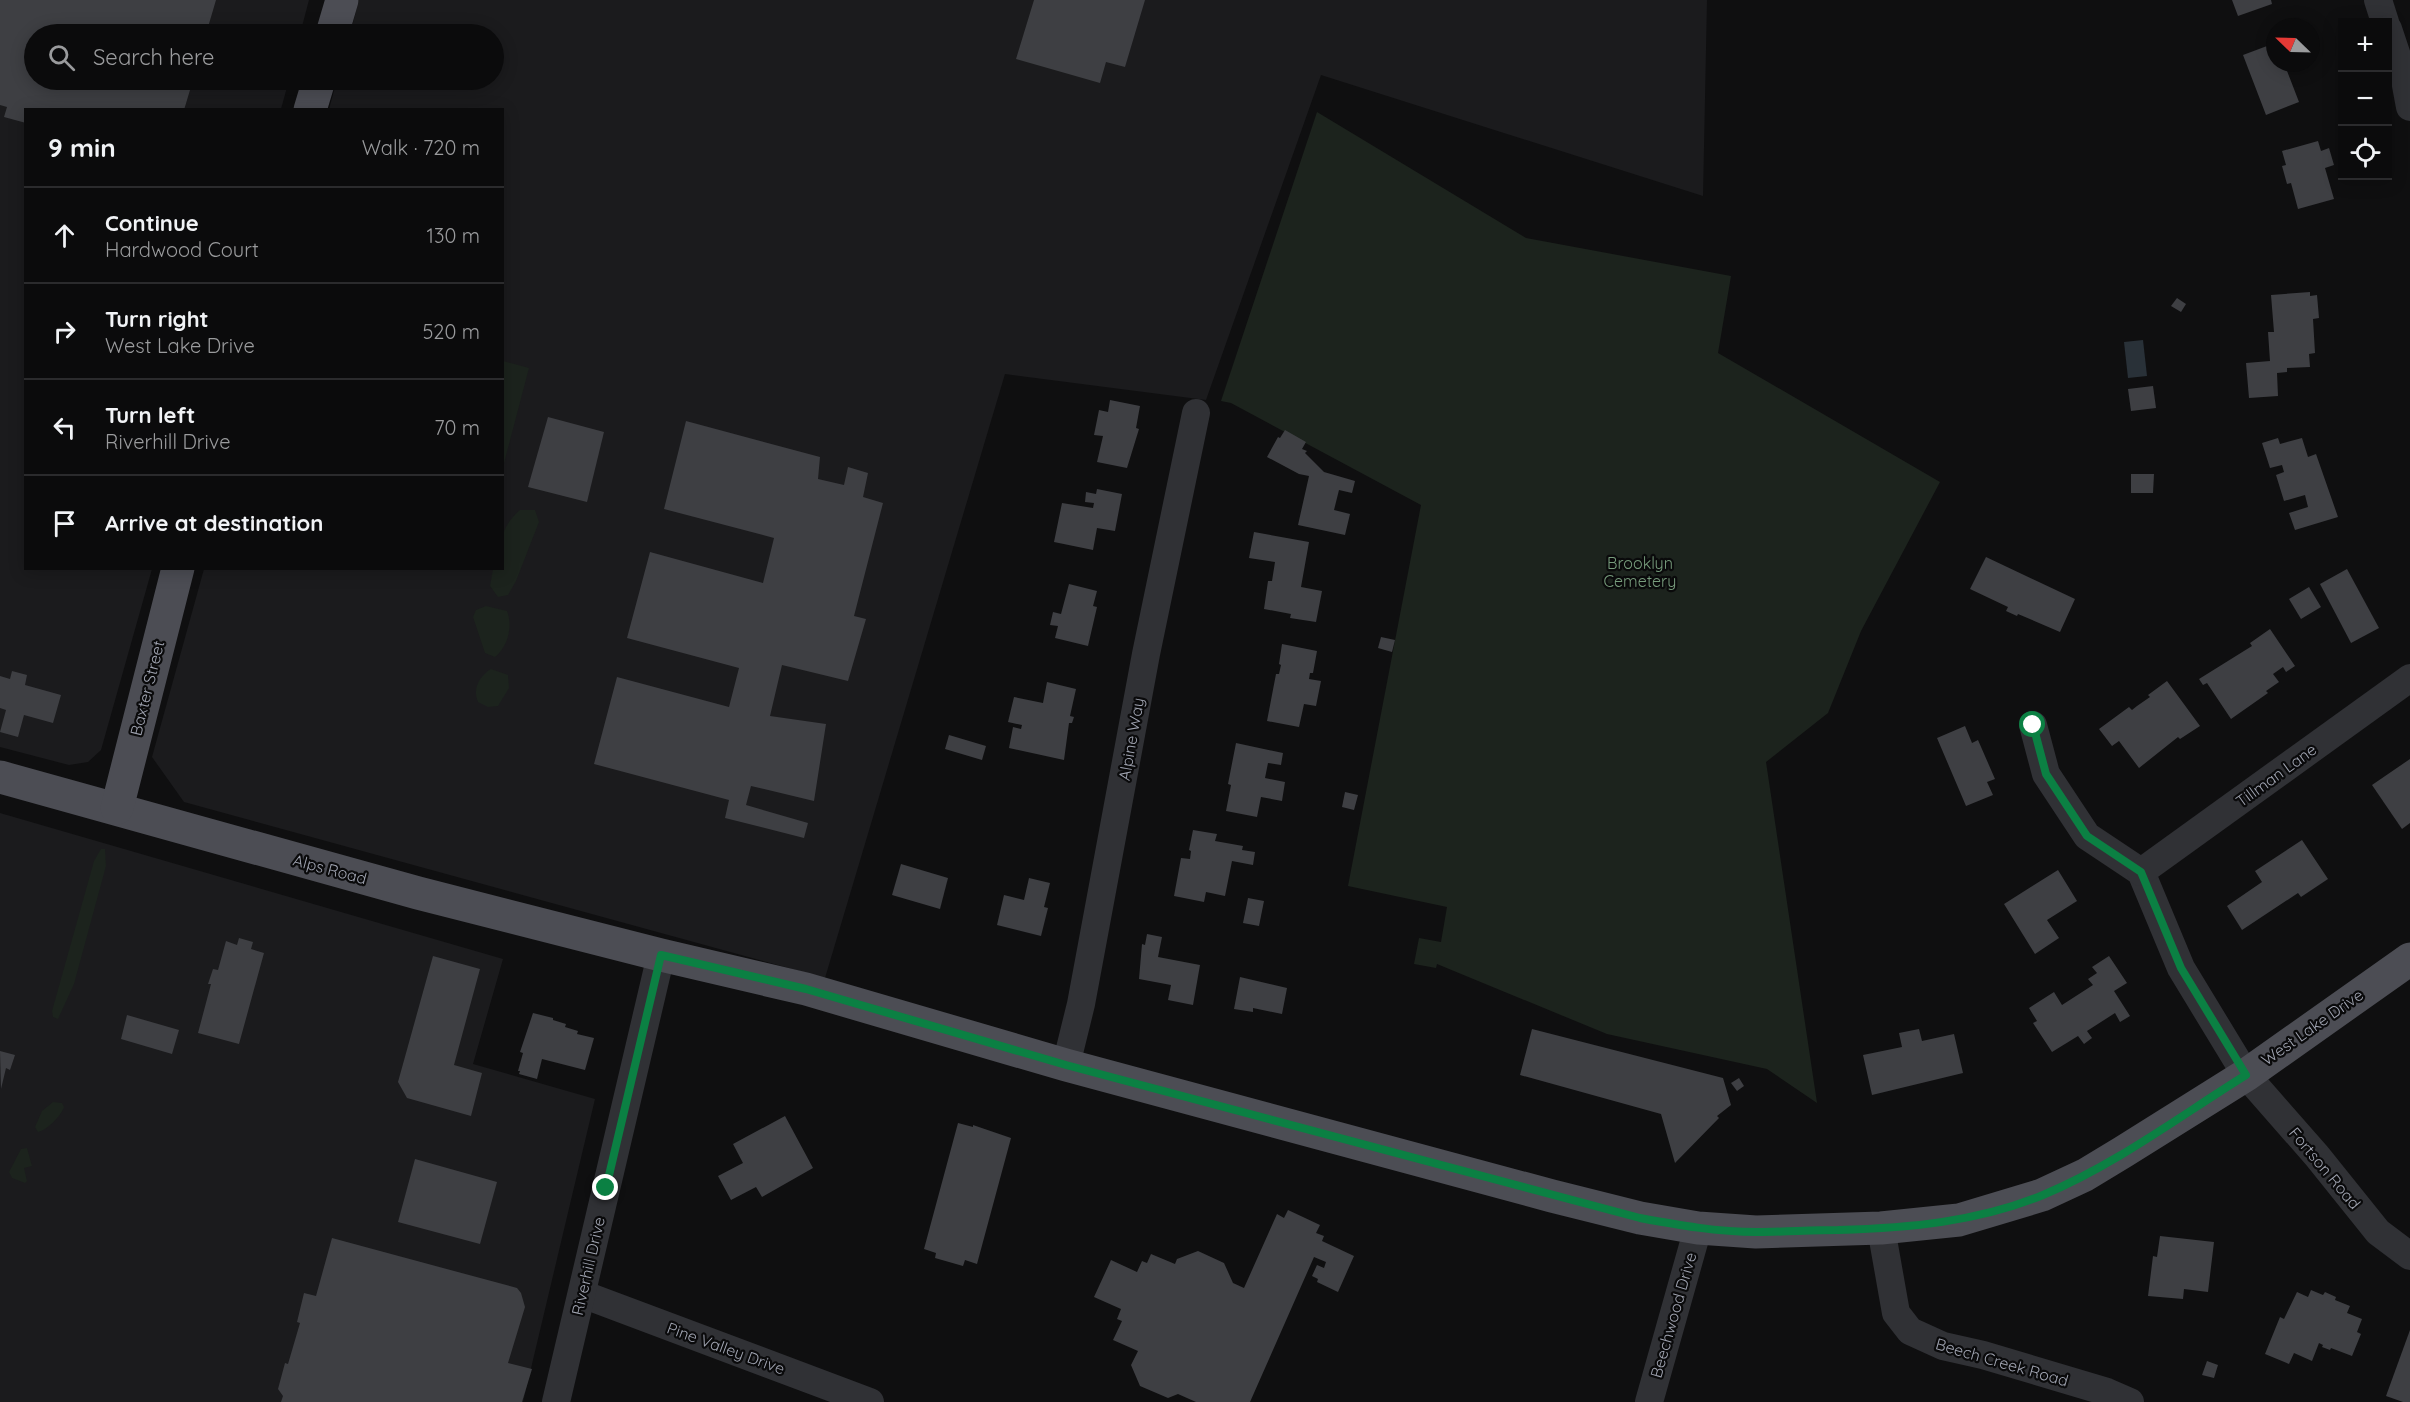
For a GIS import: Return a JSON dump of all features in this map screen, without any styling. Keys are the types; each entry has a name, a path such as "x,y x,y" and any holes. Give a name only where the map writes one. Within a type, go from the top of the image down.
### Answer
{"main road":[{"path":"335,24 342,0"},
{"path":"311,108 316,90"},
{"name":"Baxter Street","path":"117,808 177,570"},
{"name":"Alps Road","path":"0,777 342,873 661,955"},
{"name":"West Lake Drive","path":"661,955 806,989 1066,1065 1551,1196 1640,1218 1698,1228 1756,1232 1881,1228 1959,1220 2042,1195 2085,1175 2114,1158 2246,1075 2410,959"}],"street":[{"path":"2378,0 2384,18"},
{"path":"2392,41 2405,80 2410,107"},
{"name":"Alpine Way","path":"1066,1065 1081,1004 1146,654 1196,413"},
{"name":"Tillman Lane","path":"2141,872 2410,678"},
{"path":"2033,725 2046,774 2087,836 2141,872"},
{"name":"Fortson Road","path":"2141,872 2181,968 2246,1075 2317,1156 2378,1232 2410,1256"},
{"name":"Riverhill Drive","path":"556,1402 661,955"},
{"name":"Beechwood Drive","path":"1649,1402 1698,1228"},
{"name":"Beech Creek Road","path":"1881,1228 1896,1313 1910,1331 1943,1346 1983,1355 2107,1392 2130,1402"},
{"name":"Pine Valley Drive","path":"582,1294 870,1402"}],"shaded area":[{"path":"0,0 309,0 303,24 24,24 24,90 286,90 281,108 24,108 24,570 152,570 101,750 88,762 69,765 0,747"},
{"path":"359,0 1707,0 1703,196 1321,75 1206,400 1005,374 825,978 184,802 152,757 204,570 504,570 504,108 329,108 334,90 504,90 504,24 353,24"},
{"path":"2143,340 2147,376 2128,378 2124,342"},
{"path":"0,813 503,959 473,1064 595,1099 523,1402 0,1402"}],"green space":[{"name":"Brooklyn Cemetery","path":"1317,112 1526,238 1731,276 1718,353 1940,482 1861,631 1828,713 1766,762 1817,1103 1767,1069 1607,1034 1437,964 1436,968 1414,964 1419,938 1441,942 1447,907 1348,886 1421,505 1231,403 1221,401"},
{"path":"504,362 529,368 504,463"},
{"path":"520,510 535,510 539,522 516,581 508,595 498,597 490,586 493,570 504,570 504,533"},
{"path":"486,606 507,611 509,617 506,642 495,657 485,653 473,617 476,610"},
{"path":"491,669 508,675 509,688 498,706 488,707 478,702 476,692 480,679"},
{"path":"101,849 105,849 106,866 74,984 58,1019 53,1017 52,1011 94,861"},
{"path":"53,1102 62,1103 64,1107 49,1126 38,1132 35,1127 42,1111"},
{"path":"27,1148 32,1166 24,1168 27,1181 25,1183 12,1178 9,1172 21,1149"}],"building":[{"path":"0,0 216,0 209,24 24,24 24,90 190,90 185,108 24,108 24,122 4,117 7,107 0,105"},
{"path":"1034,0 1145,0 1125,67 1106,62 1100,83 1016,59"},
{"path":"2232,0 2271,0 2272,4 2238,16"},
{"path":"2266,46 2266,72 2287,72 2299,102 2266,115 2243,55"},
{"path":"2318,141 2321,151 2329,148 2334,165 2325,168 2334,199 2298,209 2291,183 2287,184 2282,166 2286,165 2282,151"},
{"path":"2310,292 2310,296 2317,295 2319,318 2313,319 2315,353 2309,354 2310,367 2287,368 2287,372 2277,373 2278,396 2249,398 2246,363 2270,361 2268,332 2274,332 2271,295"},
{"path":"2177,298 2186,304 2181,312 2171,306"},
{"path":"2153,386 2156,408 2131,411 2128,389"},
{"path":"1110,400 1140,406 1136,428 1139,429 1127,468 1097,462 1103,436 1094,435 1099,410 1108,412"},
{"path":"548,417 604,432 587,502 528,487"},
{"path":"686,421 820,457 818,479 844,485 848,467 868,473 863,497 883,503 854,616 866,619 848,681 782,665 770,716 826,724 814,801 751,786 746,805 808,823 804,838 725,818 729,800 594,764 617,677 729,707 739,668 627,638 650,552 763,583 774,538 664,509"},
{"path":"1285,430 1306,442 1302,449 1307,451 1305,453 1324,472 1355,481 1352,493 1339,490 1334,510 1350,514 1345,535 1298,525 1309,476 1299,474 1267,457 1278,437 1280,438"},
{"path":"2278,438 2280,444 2302,438 2308,457 2316,454 2338,517 2295,530 2289,513 2308,507 2305,495 2284,501 2276,475 2284,472 2282,465 2270,468 2262,443"},
{"path":"2131,474 2154,474 2153,493 2131,493"},
{"path":"1097,489 1122,494 1115,531 1097,528 1093,550 1054,542 1062,503 1093,508 1094,503 1085,502 1086,492 1096,494"},
{"path":"1254,532 1309,542 1301,587 1322,591 1316,622 1290,618 1291,614 1264,609 1268,581 1272,581 1275,562 1249,558"},
{"path":"1986,557 2075,599 2060,632 2006,611 2008,607 1970,589"},
{"path":"2347,569 2379,628 2351,643 2320,584"},
{"path":"1069,584 1097,591 1093,606 1097,607 1088,646 1055,638 1058,626 1050,625 1053,612 1061,614"},
{"path":"2309,587 2321,607 2301,619 2289,599"},
{"path":"2270,629 2295,666 2286,672 2283,667 2273,674 2279,682 2266,691 2268,693 2231,719 2207,683 2203,685 2199,679 2252,646 2250,643"},
{"path":"1381,637 1395,640 1392,652 1378,648"},
{"path":"1282,644 1317,651 1313,673 1310,673 1309,679 1321,681 1316,706 1304,704 1299,727 1267,721 1276,674 1279,674 1281,665 1279,664"},
{"path":"12,671 27,675 25,685 61,695 53,723 24,715 18,737 0,732 6,710 0,708 0,676 10,679"},
{"path":"2167,681 2200,726 2180,739 2178,737 2139,768 2119,741 2112,746 2099,729 2129,707 2132,710"},
{"path":"1047,682 1076,689 1070,716 1074,717 1072,723 1069,723 1064,760 1009,748 1013,727 1021,729 1022,725 1008,722 1014,697 1043,703"},
{"path":"1965,726 1972,743 1978,740 1995,779 1987,782 1993,795 1966,806 1937,738"},
{"path":"949,735 986,746 982,760 945,749"},
{"path":"1236,743 1283,753 1281,765 1268,763 1265,778 1285,782 1282,801 1261,797 1257,817 1226,811 1231,785 1228,784"},
{"path":"2410,759 2410,823 2402,829 2372,785"},
{"path":"1345,792 1358,795 1354,810 1342,807"},
{"path":"1193,830 1217,834 1215,841 1243,846 1242,850 1255,852 1253,865 1232,861 1225,896 1206,892 1204,902 1174,896 1181,858 1190,859 1191,851 1189,850"},
{"path":"2302,840 2328,879 2301,897 2298,893 2242,930 2227,906 2262,882 2255,871"},
{"path":"901,864 948,878 940,909 892,895"},
{"path":"2058,870 2077,901 2047,920 2059,938 2035,954 2004,904"},
{"path":"1029,878 1050,883 1044,907 1048,908 1041,936 997,925 1004,895 1024,900"},
{"path":"1248,898 1264,901 1259,926 1243,923"},
{"path":"1147,934 1162,937 1158,957 1200,965 1193,1005 1168,1000 1171,985 1139,979 1142,944 1145,945"},
{"path":"239,938 253,942 251,949 264,953 239,1044 198,1033 213,969 218,970 226,941 237,945"},
{"path":"433,956 480,969 454,1065 482,1073 471,1116 407,1098 398,1082"},
{"path":"2109,956 2127,983 2114,991 2130,1016 2120,1022 2115,1013 2087,1031 2092,1038 2084,1044 2078,1036 2052,1052 2033,1023 2037,1021 2029,1008 2054,992 2062,1005 2093,985 2088,979 2097,973 2092,967"},
{"path":"1240,977 1287,988 1282,1014 1253,1008 1253,1012 1234,1009"},
{"path":"533,1013 553,1018 553,1020 566,1024 565,1027 578,1031 577,1034 594,1038 585,1070 542,1059 537,1079 519,1074 523,1053 520,1052"},
{"path":"127,1015 179,1030 172,1054 121,1039"},
{"path":"1532,1029 1723,1078 1731,1105 1717,1116 1719,1118 1675,1163 1661,1114 1520,1075"},
{"path":"1919,1029 1922,1041 1954,1034 1963,1073 1872,1095 1863,1055 1902,1047 1899,1033"},
{"path":"0,1051 15,1055 10,1070 6,1068 1,1089"},
{"path":"1739,1078 1744,1086 1737,1091 1731,1083"},
{"path":"785,1116 813,1168 762,1197 756,1187 731,1200 718,1176 743,1163 733,1144"},
{"path":"958,1123 973,1127 973,1125 1011,1138 977,1264 965,1260 963,1266 935,1258 936,1253 924,1249"},
{"path":"415,1159 497,1182 480,1244 398,1222"},
{"path":"1288,1210 1320,1225 1316,1233 1324,1236 1322,1241 1354,1256 1338,1292 1317,1282 1318,1279 1312,1276 1317,1265 1324,1268 1326,1262 1314,1257 1250,1402 1196,1402 1178,1394 1168,1398 1140,1386 1131,1365 1138,1351 1113,1340 1122,1321 1117,1319 1121,1309 1094,1297 1111,1260 1137,1272 1142,1261 1147,1263 1151,1254 1175,1264 1177,1259 1198,1251 1224,1263 1233,1283 1244,1288 1277,1214 1284,1218"},
{"path":"2160,1236 2214,1242 2208,1292 2184,1289 2183,1299 2148,1296 2153,1256 2157,1257"},
{"path":"332,1238 517,1288 525,1307 508,1363 532,1369 522,1402 281,1402 283,1396 278,1389 300,1323 297,1322 304,1293 316,1296"},
{"path":"2311,1290 2323,1295 2325,1292 2336,1297 2335,1300 2350,1306 2347,1313 2362,1319 2357,1332 2361,1334 2352,1356 2322,1347 2323,1345 2319,1343 2312,1361 2294,1353 2289,1364 2265,1354 2280,1317 2284,1319 2297,1292 2308,1297"},
{"path":"2410,1330 2410,1402 2403,1402 2386,1396"},
{"path":"2207,1361 2218,1365 2214,1378 2202,1375"}],"route":[{"path":"606,1188 661,955 806,989 1066,1065 1640,1218 1698,1228 1756,1232 1881,1228 1959,1220 1997,1210 2042,1195 2085,1175 2246,1075 2181,968 2141,872 2087,836 2046,774 2033,725"}]}
